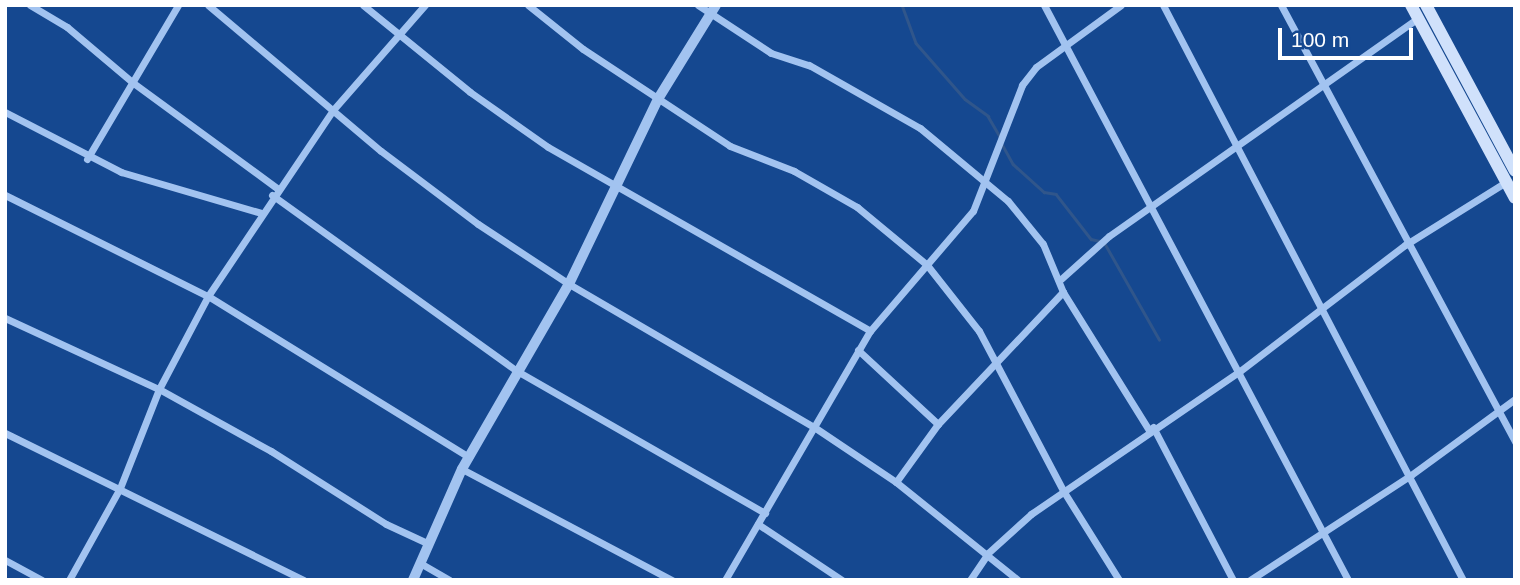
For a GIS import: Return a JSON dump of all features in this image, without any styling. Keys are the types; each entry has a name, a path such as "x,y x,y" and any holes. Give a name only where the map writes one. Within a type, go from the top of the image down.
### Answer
{"main road":[{"path":"1411,5 1427,10 1511,153 1515,171"},
{"path":"1427,10 1515,198"}],"street":[{"path":"30,5 67,27 132,82 277,188"},
{"path":"87,159 178,5"},
{"path":"208,5 430,189 569,284 814,427 897,482 988,553 1018,580"},
{"path":"363,5 399,36 537,139 612,186 870,331"},
{"path":"69,580 120,488 159,389 208,296 272,195 333,110 425,5"},
{"path":"528,5 658,99 730,146 794,171 857,207 927,265 979,331 1064,492 1119,580"},
{"path":"698,5 713,9 771,53 809,65 920,128 1023,217 1061,279 1063,292 1151,428 1233,580"},
{"path":"1044,5 1325,531 1348,580"},
{"path":"725,580 870,331 973,211 987,185 1004,126 1022,85 1036,66 1121,5"},
{"path":"1163,5 1463,580"},
{"path":"1281,5 1324,82 1405,245 1500,409 1515,442"},
{"path":"412,580 462,469 569,284 612,186 658,99 713,9"},
{"path":"1061,279 1097,250 1109,236 1427,10"},
{"path":"5,112 87,159 261,213"},
{"path":"970,580 988,553 1064,492 1151,428 1240,371 1405,245 1506,182"},
{"path":"5,194 208,296 469,457"},
{"path":"272,195 517,372 765,513"},
{"path":"897,482 939,424 1063,292"},
{"path":"5,318 159,389 271,452 386,524 429,544"},
{"path":"858,351 939,424"},
{"path":"1250,580 1410,475 1515,398"},
{"path":"5,433 304,580"},
{"path":"462,469 672,580"},
{"path":"758,524 842,580"},
{"path":"5,560 42,580"},
{"path":"420,564 450,580"}],"waterway":[{"path":"902,5 916,43 965,99 988,116 1000,137"},
{"path":"1002,144 1013,164 1044,192 1056,194 1091,239 1104,242 1159,339"}]}
